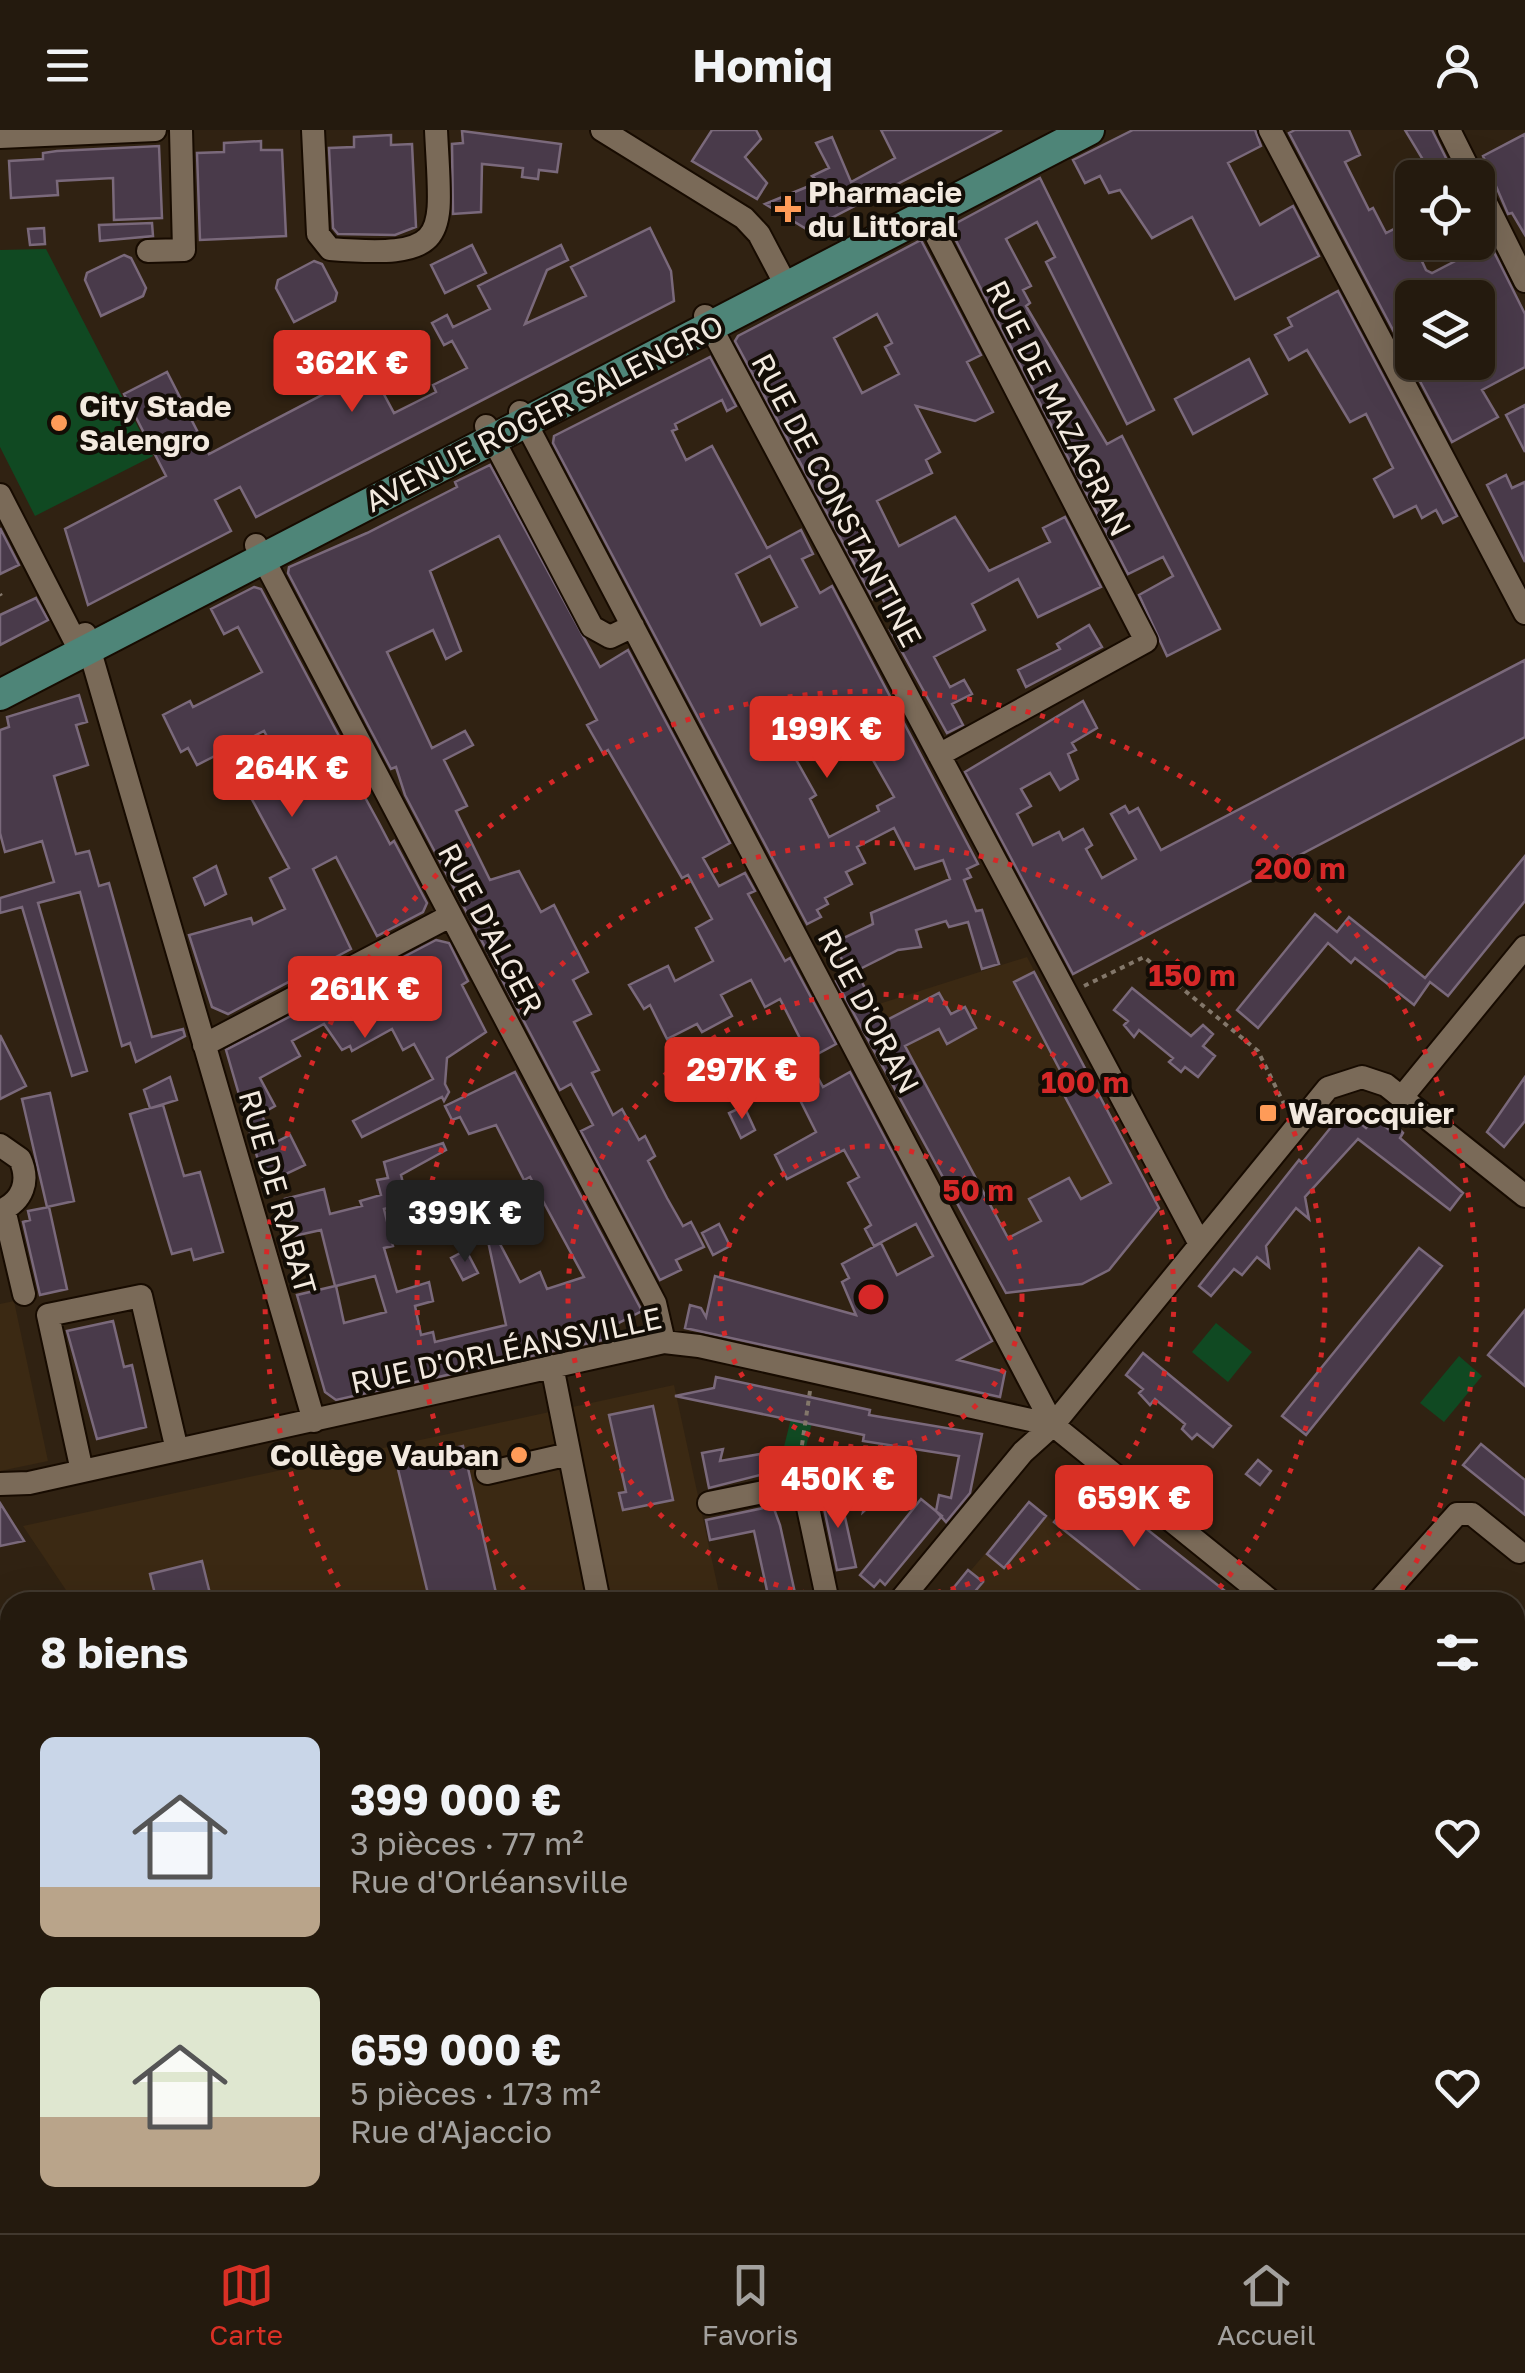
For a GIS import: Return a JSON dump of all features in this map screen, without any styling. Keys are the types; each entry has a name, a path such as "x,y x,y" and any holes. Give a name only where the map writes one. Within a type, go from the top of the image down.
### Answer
{"main road":[{"name":"AVENUE ROGER SALENGRO","path":"922,208 1057,130"},
{"name":"AVENUE ROGER SALENGRO","path":"0,678 260,552 922,208 1088,130"},
{"name":"AVENUE ROGER SALENGRO","path":"0,695 83,641"}],"street":[{"path":"0,137 154,130"},
{"path":"148,251 184,250 180,130"},
{"path":"313,130 318,234 330,248 374,252 406,249 432,237 440,221 436,130"},
{"path":"602,130 744,218 759,234 784,280"},
{"path":"1270,130 1525,613"},
{"path":"1448,130 1464,160"},
{"name":"RUE DE MAZAGRAN","path":"922,208 1146,641 938,756"},
{"path":"1495,212 1518,247 1525,281"},
{"name":"RUE DE CONSTANTINE","path":"707,320 1200,1244"},
{"name":"RUE D'ORAN","path":"522,416 1053,1425"},
{"path":"490,432 592,627 610,637 632,626"},
{"name":"RUE DE RABAT","path":"0,495 83,641 314,1420"},
{"name":"RUE D'ALGER","path":"260,552 655,1302 664,1342"},
{"path":"204,1046 450,916"},
{"path":"1402,1096 1525,947"},
{"path":"907,1592 1023,1452 1053,1425 1328,1088 1351,1078 1373,1079 1402,1096 1525,1196"},
{"path":"0,1145 16,1155 25,1174 20,1196 2,1210 24,1294"},
{"path":"82,1471 48,1315 141,1296 177,1450"},
{"name":"RUE D'ORLÉANSVILLE","path":"0,1484 82,1471 664,1342 1053,1425"},
{"path":"552,1366 597,1592"},
{"path":"1053,1425 1260,1592"},
{"path":"487,1472 569,1454"},
{"name":"RUE D'ORLÉANSVILLE","path":"0,1495 29,1482"},
{"path":"708,1503 803,1484 826,1592"},
{"path":"1387,1592 1456,1514 1472,1514 1519,1552"}],"path":[{"path":"1066,994 1144,956 1258,1051 1295,1126"},
{"path":"803,1484 798,1459 814,1371"}],"shaded area":[{"path":"1027,957 1159,1208 1109,1270 1082,1284 1006,1293 860,1010"},
{"path":"14,1301 48,1461 0,1471 0,1304"},
{"name":"Collège Vauban","path":"674,1385 719,1592 67,1592 23,1526"},
{"path":"1086,1481 1181,1556 1150,1592 952,1592 1029,1502 1054,1521"}],"green space":[{"path":"46,249 153,456 35,516 0,447 0,250"},
{"path":"1216,1323 1252,1352 1228,1382 1192,1352"},
{"path":"1459,1356 1482,1376 1444,1422 1420,1403"},
{"path":"797,1394 818,1399 803,1459 779,1467"}],"building":[{"path":"712,130 756,130 761,139 745,157 767,183 757,199 692,161"},
{"path":"881,130 1002,130 808,230 765,204 819,182 812,176 829,168 816,143 832,137 851,182 895,158"},
{"path":"1133,130 1255,130 1261,146 1228,163 1260,225 1293,206 1319,256 1235,299 1192,217 1152,238 1120,190 1109,193 1100,176 1085,183 1073,160"},
{"path":"1349,130 1360,155 1345,162 1369,210 1373,208 1386,233 1395,228 1395,260 1421,260 1432,273 1457,260 1495,260 1495,254 1525,314 1525,367 1482,390 1498,417 1452,442 1419,380 1495,380 1495,280 1395,280 1395,334 1289,133"},
{"path":"1405,130 1432,130 1447,160 1423,160"},
{"path":"462,131 561,144 557,172 539,170 538,179 522,177 523,168 482,164 481,212 453,214 452,144 463,143"},
{"path":"1525,134 1525,235 1512,213 1508,214 1495,184 1495,160 1485,160 1483,156"},
{"path":"391,135 391,145 412,144 416,227 395,235 338,234 333,228 329,148 354,147 354,137"},
{"path":"261,141 261,150 282,150 286,236 200,240 197,153 224,152 224,143"},
{"path":"159,146 162,218 114,220 113,178 57,181 58,195 11,198 9,161 43,159 43,153 57,151"},
{"path":"1040,178 1154,410 1127,424 1046,262 1055,257 1037,222 1006,239 1031,286 1023,290 1030,303 1026,306 1107,444 1122,436 1220,629 1167,656 1139,595 1173,576 1163,557 1128,574 949,227"},
{"path":"152,223 153,236 100,241 99,225"},
{"path":"44,228 45,244 30,245 28,229"},
{"path":"650,228 671,271 674,301 256,517 240,487 215,500 231,531 88,605 65,529 166,476 124,394 167,372 209,454 389,360 397,375 379,385 394,413 436,392 433,385 467,368 452,341 444,345 432,323 447,315 453,327 490,309 478,286 561,245 568,260 547,270 525,324 586,296 571,267"},
{"path":"921,240 981,355 967,362 993,412 975,421 916,406 940,452 926,460 932,473 877,501 899,546 955,517 989,571 1050,542 1043,528 1065,517 1101,587 1038,617 1018,579 972,604 985,630 934,657 950,687 964,680 972,694 952,704 963,725 947,733 890,630 897,627 880,594 873,599 735,341","holes":["877,314 892,343 885,347 899,374 862,393 834,338"]},
{"path":"472,245 486,273 445,293 431,265"},
{"path":"124,255 131,258 146,288 143,296 101,316 85,280 87,273"},
{"path":"314,261 322,264 337,293 335,301 294,322 276,288 278,280"},
{"path":"1338,291 1457,516 1443,523 1436,510 1422,518 1416,506 1394,517 1374,479 1393,468 1366,414 1350,422 1307,350 1289,360 1275,335 1292,326 1288,318"},
{"path":"710,357 736,406 727,411 722,400 675,424 677,429 672,431 686,460 712,446 767,548 801,530 813,554 802,559 820,593 832,586 978,864 967,869 971,877 964,880 976,911 982,910 999,964 982,969 968,922 949,927 946,921 916,930 921,947 898,950 856,971 883,1022 939,993 951,1014 965,1007 976,1028 947,1044 939,1029 905,1046 1008,1238 1041,1221 1029,1199 1069,1178 1081,1199 1111,1183 1055,1078 1062,1074 1014,982 1034,972 1159,1208 1109,1270 1082,1284 1006,1293 836,981 850,974 833,943 873,924 871,913 950,879 943,860 915,869 894,828 857,847 865,863 846,872 852,884 825,898 828,904 817,910 821,917 807,924 553,443 554,436","holes":["770,556 797,607 761,625 736,574","845,729 851,742 860,737 894,797 877,806 879,811 829,837 810,799 816,795 794,756"]},
{"path":"1249,359 1267,394 1193,434 1175,399"},
{"path":"1525,405 1525,452 1506,415"},
{"path":"490,465 600,667 628,650 730,843 703,858 719,886 745,873 755,891 748,894 785,961 790,958 836,1044 810,1058 780,999 765,1007 751,980 721,995 732,1016 702,1032 697,1024 667,1039 650,1005 644,1009 629,985 668,966 675,981 713,961 696,928 712,919 688,875 682,878 608,750 603,753 587,725 597,720 499,536 430,571 461,651 446,659 433,630 387,652 432,748 465,731 473,745 444,760 467,806 456,811 490,880 519,871 541,912 554,905 588,972 573,980 591,1014 574,1022 599,1070 592,1073 613,1115 622,1109 639,1140 645,1136 655,1156 648,1161 667,1198 683,1226 691,1222 704,1247 676,1260 681,1270 660,1280 581,1131 593,1125 571,1084 560,1090 405,795 396,767 391,769 288,573 289,567 367,533 457,487 455,482"},
{"path":"1506,475 1512,488 1525,482 1525,562 1487,485"},
{"path":"0,528 19,565 0,574"},
{"path":"254,587 261,589 366,787 361,790 427,903 423,912 377,936 336,857 313,869 351,949 228,1014 212,1007 189,935 251,918 253,924 285,909 270,878 289,868 249,794 297,768 282,738 271,744 264,731 197,765 188,748 181,752 163,715 190,701 193,707 262,672 238,627 224,634 211,609"},
{"path":"36,598 48,620 0,645 0,615"},
{"path":"1089,625 1102,647 1026,687 1018,670 1060,649 1057,644"},
{"path":"1525,660 1525,737 1073,974 965,772 1083,701 1097,728 1072,743 1076,750 1068,754 1078,779 1060,790 1050,773 1021,789 1031,806 1017,814 1033,845 1059,832 1063,840 1083,829 1092,845 1086,849 1102,878 1136,859 1111,814 1125,806 1129,813 1138,808 1161,850"},
{"path":"79,695 87,722 76,725 88,765 54,776 76,854 89,851 99,886 109,883 152,1037 183,1029 185,1036 136,1062 130,1043 122,1046 80,892 38,903 87,1071 72,1076 22,907 0,913 0,898 54,882 42,841 5,852 0,833 0,730 9,727 7,717"},
{"path":"1525,856 1525,901 1448,996 1430,982 1414,1005 1355,958 1351,963 1328,943 1258,1028 1237,1010 1315,914 1337,932 1349,917 1425,978"},
{"path":"216,866 226,894 205,905 194,878"},
{"path":"436,940 449,943 468,981 462,985 486,1032 447,1058 445,1084 449,1092 444,1101 442,1097 362,1137 353,1121 433,1079 414,1044 403,1050 392,1029 352,1051 350,1046 342,1050 324,1024 292,1041 300,1056 260,1078 275,1106 261,1114 276,1142 290,1135 305,1165 265,1184 226,1050"},
{"path":"1132,988 1191,1036 1203,1025 1213,1034 1203,1046 1215,1056 1198,1077 1185,1067 1181,1072 1169,1062 1173,1058 1139,1030 1134,1037 1124,1025 1128,1021 1114,1010"},
{"path":"0,1035 26,1086 0,1099"},
{"path":"804,1052 823,1087 850,1072 992,1341 958,1360 1005,1372 1000,1397 685,1328 690,1305 701,1308 706,1317 715,1276 856,1315 842,1282 849,1278 842,1264 881,1243 897,1275 933,1256 916,1224 874,1246 865,1229 871,1225 848,1183 859,1177 844,1150 787,1179 775,1155 816,1132 782,1064"},
{"path":"515,1072 642,1311 613,1326 616,1337 336,1400 325,1392 297,1295 335,1286 321,1230 294,1236 285,1199 324,1189 330,1214 362,1206 360,1201 381,1195 377,1180 388,1178 384,1162 443,1143 446,1150 401,1175 408,1203 384,1209 393,1246 384,1248 397,1292 429,1282 433,1301 415,1306 421,1335 433,1332 435,1342 506,1325 485,1227 490,1225 520,1282 540,1272 547,1289 584,1277 530,1177 524,1180 496,1125 469,1134 460,1117 452,1120 445,1106","holes":["375,1276 386,1312 344,1323 336,1286"]},
{"path":"170,1077 177,1100 151,1108 163,1105 184,1176 200,1172 223,1252 194,1260 191,1249 172,1254 130,1114 150,1108 144,1090"},
{"path":"1525,1077 1525,1121 1504,1147 1487,1132"},
{"path":"50,1093 74,1201 47,1207 22,1099"},
{"path":"744,1106 755,1130 741,1138 729,1113"},
{"path":"1345,1110 1366,1128 1375,1118 1388,1129 1393,1122 1403,1133 1400,1138 1463,1193 1450,1210 1358,1139 1305,1197 1309,1219 1296,1208 1266,1246 1269,1267 1257,1257 1242,1275 1234,1269 1211,1296 1199,1286 1299,1160 1302,1163"},
{"path":"49,1207 67,1289 40,1295 23,1222 30,1220 28,1211"},
{"path":"719,1224 730,1246 713,1255 702,1233"},
{"path":"1419,1248 1442,1266 1306,1435 1282,1416"},
{"path":"466,1250 478,1273 463,1280 451,1258"},
{"path":"1525,1310 1525,1386 1488,1355"},
{"path":"113,1321 124,1367 132,1365 146,1427 97,1439 67,1331"},
{"path":"1143,1353 1231,1426 1213,1447 1197,1434 1192,1439 1182,1429 1185,1424 1155,1399 1150,1405 1139,1393 1143,1389 1126,1375"},
{"path":"716,1377 870,1410 869,1415 982,1434 970,1493 946,1522 936,1511 939,1495 951,1498 959,1456 863,1441 864,1435 675,1396 714,1388"},
{"path":"653,1406 673,1500 623,1510 619,1493 626,1492 609,1415"},
{"path":"1481,1444 1525,1480 1525,1515 1463,1465"},
{"path":"463,1446 496,1592 428,1592 396,1461"},
{"path":"723,1449 720,1461 772,1452 776,1471 709,1488 702,1453"},
{"path":"1258,1460 1271,1471 1260,1485 1246,1474"},
{"path":"901,1478 863,1512 869,1484"},
{"path":"1086,1481 1225,1591 1142,1592 1054,1522"},
{"path":"839,1490 856,1567 837,1570 821,1494"},
{"path":"921,1499 942,1516 885,1585 880,1580 874,1587 860,1575"},
{"path":"1029,1502 1046,1516 1004,1568 987,1554"},
{"path":"0,1503 24,1541 0,1546"},
{"path":"773,1506 795,1592 767,1592 754,1531 710,1540 706,1520"},
{"path":"202,1561 210,1592 154,1592 150,1574"},
{"path":"968,1570 983,1582 974,1592 950,1592"}],"place":[{"name":"Pharmacie du Littoral","path":"788,209"},
{"name":"City Stade Salengro","path":"59,423"},
{"name":"Warocquier","path":"1268,1113"},
{"name":"Collège Vauban","path":"519,1455"}]}
